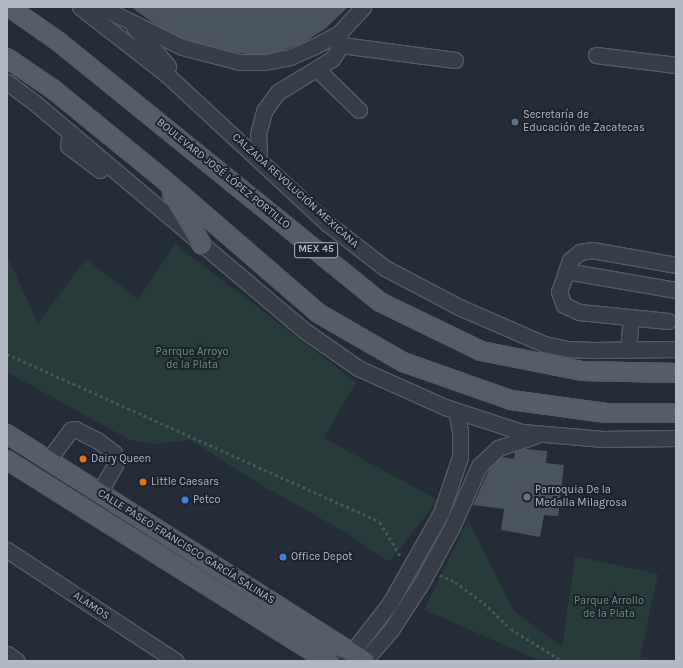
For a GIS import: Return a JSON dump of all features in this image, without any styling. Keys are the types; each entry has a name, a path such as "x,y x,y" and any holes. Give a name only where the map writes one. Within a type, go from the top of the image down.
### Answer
{"main road":[{"name":"BOULEVARD JOSÉ LÓPEZ PORTILLO","path":"9,7 59,42 380,302 481,351 582,371 676,373"},
{"path":"7,58 54,90 163,179 318,313 403,362 511,400 606,413 676,413"},
{"path":"163,179 202,244"},
{"name":"CALLE PASEO FRANCISCO GARCÍA SALINAS","path":"7,434 358,659"},
{"name":"CALLE PASEO FRANCISCO GARCÍA SALINAS","path":"7,460 327,661"}],"street":[{"name":"CALZADA REVOLUCIÓN MEXICANA","path":"80,7 140,52 188,93 328,224 385,268 459,307 544,344 567,349 676,349"},
{"path":"101,7 182,47 240,62 265,62 290,57 340,39 456,60"},
{"path":"119,7 188,93"},
{"path":"259,158 258,134 264,111 278,92 318,70 332,58 340,39 363,7"},
{"path":"596,55 676,65"},
{"path":"318,70 359,110"},
{"path":"7,82 70,132 305,331 358,368 456,411 522,432 538,435 603,439 676,438"},
{"path":"668,321 579,312 564,305 559,292 570,260 580,252 592,250 676,265"},
{"path":"566,271 676,290"},
{"path":"628,350 631,317"},
{"path":"358,659 441,513 460,457 460,431 456,411"},
{"path":"48,460 71,430 75,429 97,440 114,453 115,459 115,465 99,493"},
{"path":"358,659 391,630 426,576 452,526 479,466 498,448 538,435"},
{"name":"ALAMOS","path":"7,550 176,661"},
{"path":"410,568 426,576"}],"path":[{"path":"7,354 380,522 401,558 410,568"},
{"path":"426,576 456,582 484,603 511,629 562,661"}],"green space":[{"name":"Parrque Arroyo de la Plata","path":"175,244 356,382 324,438 438,500 389,562 345,532 256,482 191,440 151,444 130,440 7,372 7,256 38,323 86,259 138,299"},
{"name":"Parque Arrollo de la Plata","path":"468,520 514,611 562,647 575,556 658,574 640,657 656,661 541,661 418,607 425,608"}],"building":[{"path":"131,7 348,7 325,29 303,43 263,57 198,45 160,28"},
{"path":"516,448 547,451 546,463 564,465 558,516 544,515 540,537 501,530 504,509 473,505 495,456 514,459"}],"place":[{"name":"Secretaría de Educación de Zacatecas","path":"515,122"},
{"name":"Dairy Queen","path":"83,459"},
{"name":"Little Caesars","path":"143,482"},
{"name":"Parroquia De la Medalla Milagrosa","path":"527,497"},
{"name":"Petco","path":"185,500"},
{"name":"Office Depot","path":"283,557"}]}
